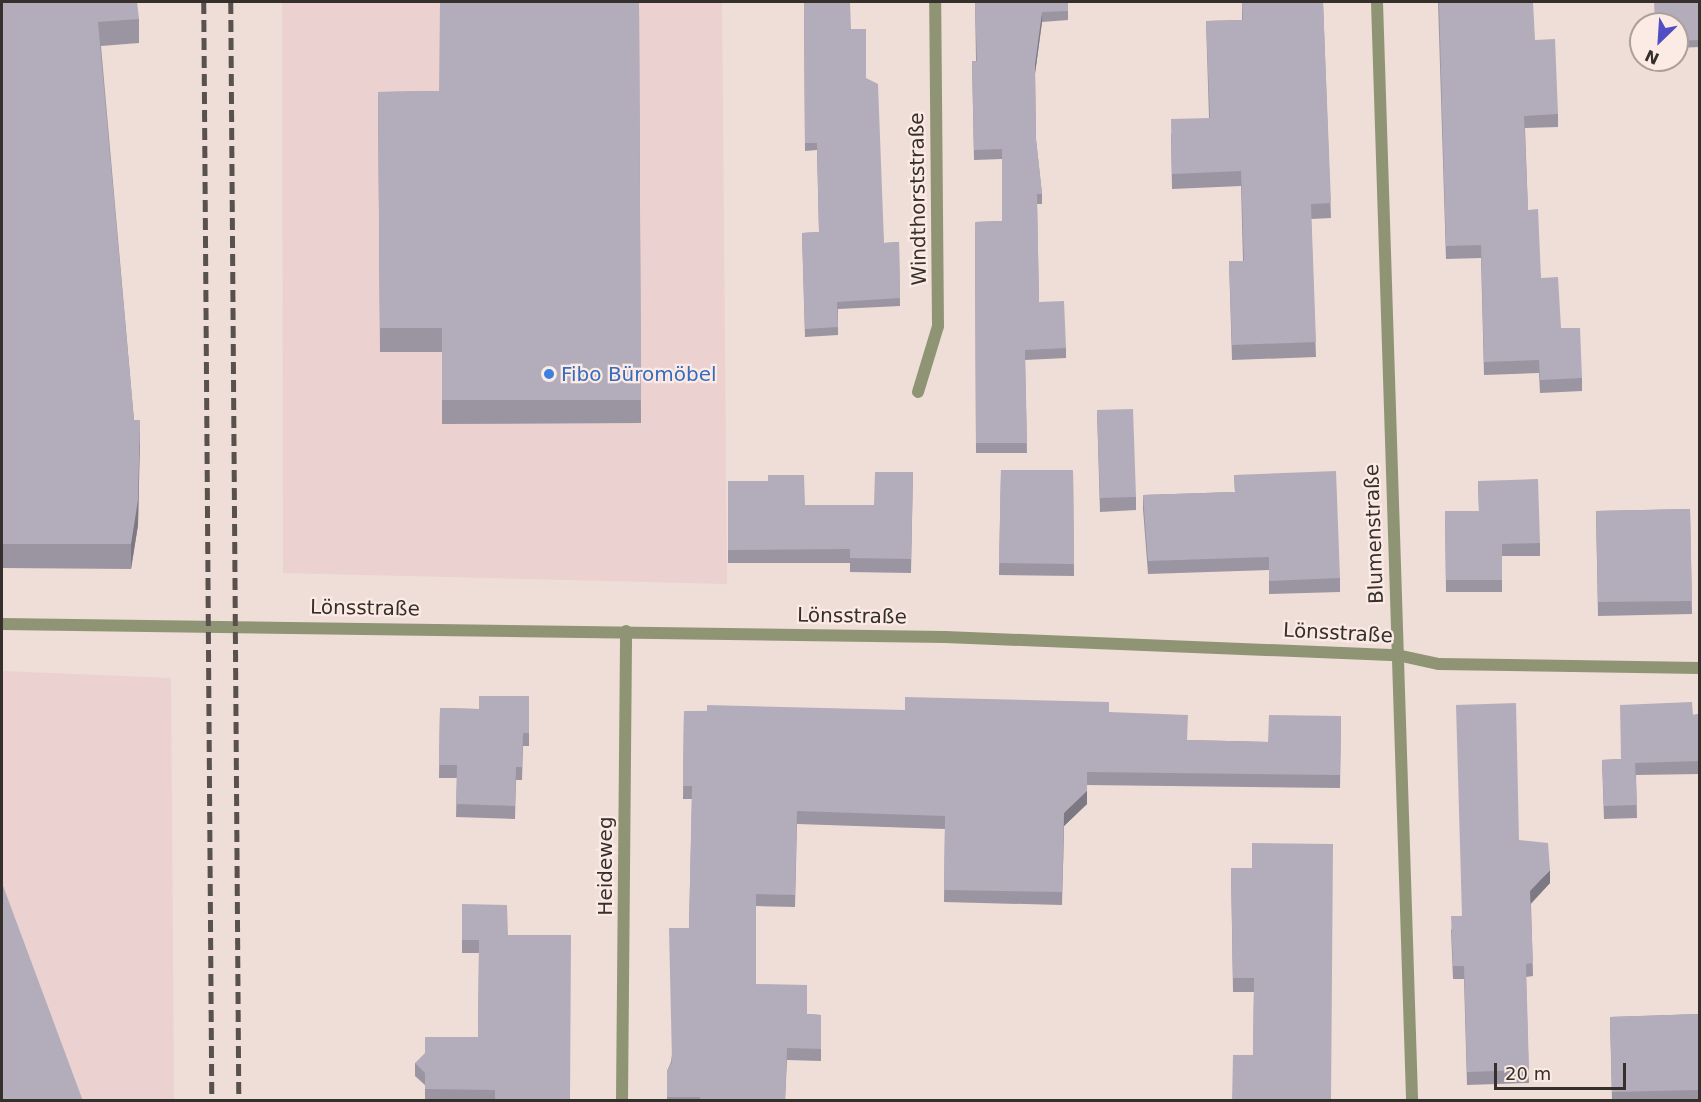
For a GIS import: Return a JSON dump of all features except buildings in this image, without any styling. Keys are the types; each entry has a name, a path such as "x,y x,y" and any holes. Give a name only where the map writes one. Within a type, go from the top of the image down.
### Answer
{"street":[{"name":"Windthorststraße","path":"918,392 938,326 935,2"},
{"name":"Blumenstraße","path":"1377,2 1412,1101"},
{"name":"Lönsstraße","path":"2,624 945,637 1397,655 1438,664 1700,668"},
{"name":"Heideweg","path":"622,1101 626,631"}],"shaded area":[{"path":"282,2 722,2 727,584 283,573"},
{"path":"2,671 171,678 174,1100 2,1100"}],"railway":[{"path":"204,2 212,1100"},
{"path":"231,2 239,1100"}],"place":[{"name":"Fibo Büromöbel","path":"549,374"}]}
